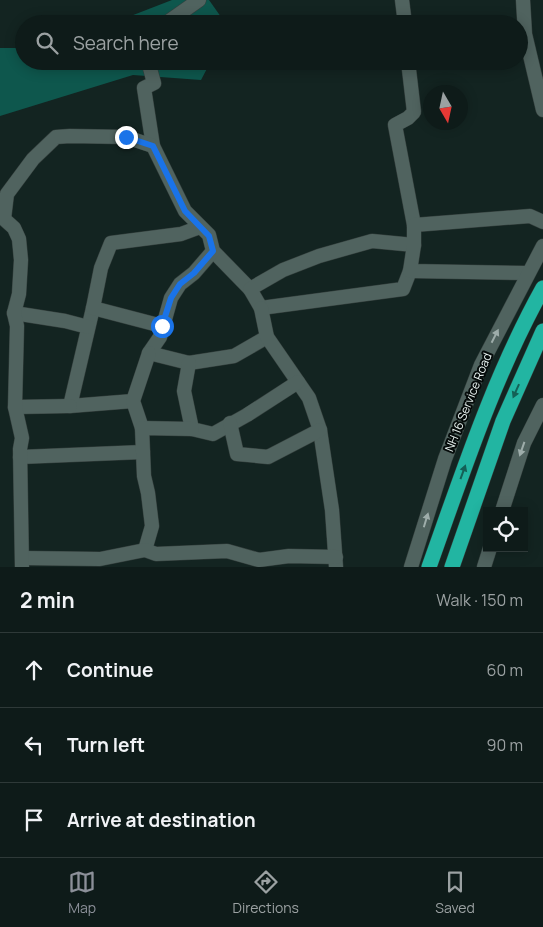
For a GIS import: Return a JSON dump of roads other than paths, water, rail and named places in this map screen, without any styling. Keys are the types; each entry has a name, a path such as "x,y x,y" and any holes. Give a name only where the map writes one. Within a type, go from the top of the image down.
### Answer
{"highway":[{"path":"429,567 484,415 522,325 543,288"},
{"path":"452,567 503,421 543,331"}],"street":[{"path":"178,15 199,0"},
{"path":"402,0 404,15"},
{"path":"522,15 523,0"},
{"path":"528,47 543,110"},
{"path":"150,70 154,83 144,88 153,146 185,211 209,236 213,251 250,289 261,308 267,337 309,398 320,430 332,510 336,562 289,556 259,560 227,551 156,554 145,550 100,559 22,563 20,457 22,438 15,407 17,326 14,313 19,294 21,260 19,239 14,228 4,219 7,194 33,159 56,137 126,137 153,146"},
{"path":"261,308 403,289 410,271 414,245 414,225 395,124 408,118 414,112 409,70"},
{"path":"414,225 530,216 543,222"},
{"path":"70,406 101,268 111,243 181,234 200,227"},
{"path":"250,289 283,270 319,256 372,241 414,245"},
{"name":"NH 16 Service Road","path":"411,567 445,459 481,365 527,273 543,246"},
{"path":"145,550 152,526 144,476 142,428 133,401 150,353 160,337 171,298 180,284 194,273 213,251"},
{"path":"410,271 527,273"},
{"path":"93,308 162,326"},
{"path":"14,313 65,321 88,327"},
{"path":"150,353 189,363 234,356 267,337"},
{"path":"189,363 184,391 192,429"},
{"path":"142,428 192,429 213,434 247,415 298,382"},
{"path":"15,407 70,406 133,401"},
{"path":"503,507 524,443 543,405"},
{"path":"230,424 237,454 268,457 320,430"},
{"path":"20,457 143,452"},
{"path":"484,567 489,552"}]}
